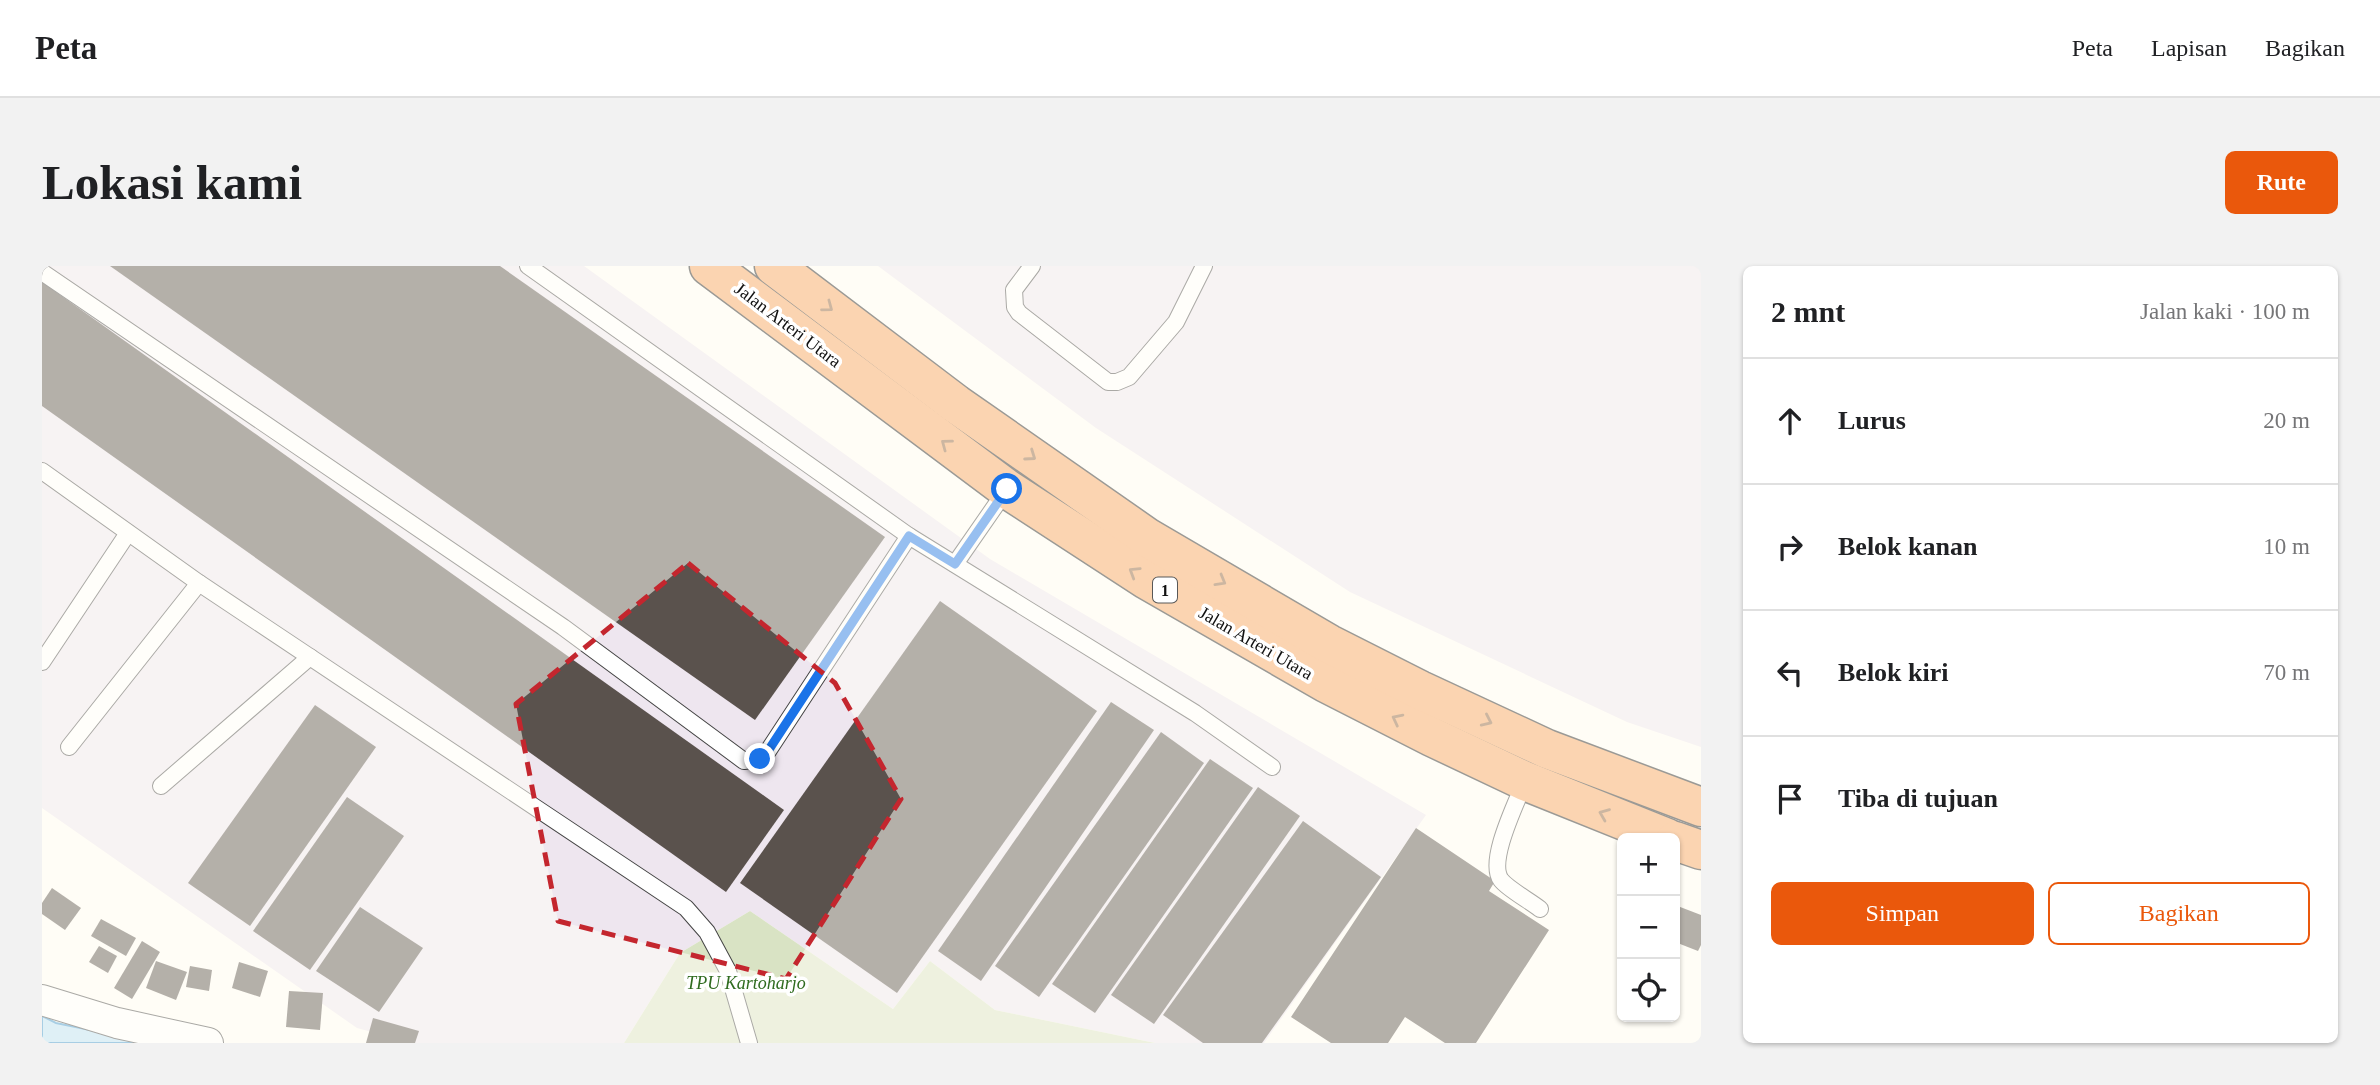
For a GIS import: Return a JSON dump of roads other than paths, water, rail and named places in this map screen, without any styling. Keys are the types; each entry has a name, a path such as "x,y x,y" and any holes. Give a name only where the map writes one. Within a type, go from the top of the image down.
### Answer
{"highway":[{"name":"Jalan Arteri Utara","path":"709,266 1001,498 1326,683 1519,797 1649,833"},
{"name":"Jalan Arteri Utara","path":"774,266 956,404 1148,538 1317,637 1420,690 1547,750 1701,807"},
{"path":"1680,843 1701,850"}],"street":[{"path":"42,1000 117,1023 208,1043"}],"lane":[{"path":"528,266 909,536 1195,713 1272,767"},
{"path":"1032,266 1014,290 1015,307 1019,313 1108,382 1129,377 1176,322 1204,266"},
{"path":"42,272 563,627 744,761 755,761 768,751 909,536"},
{"path":"42,471 199,583 686,908 707,932 728,971 749,1043"},
{"path":"955,564 1001,498"},
{"path":"42,662 128,533"},
{"path":"69,747 199,583"},
{"path":"161,786 310,657"},
{"path":"1519,797 1497,855 1496,868 1501,880 1540,909"}],"water":[{"path":"42,1016 56,1023 154,1043 42,1043"}],"park label":[{"name":"TPU Kartoharjo","path":"746,983"}]}
